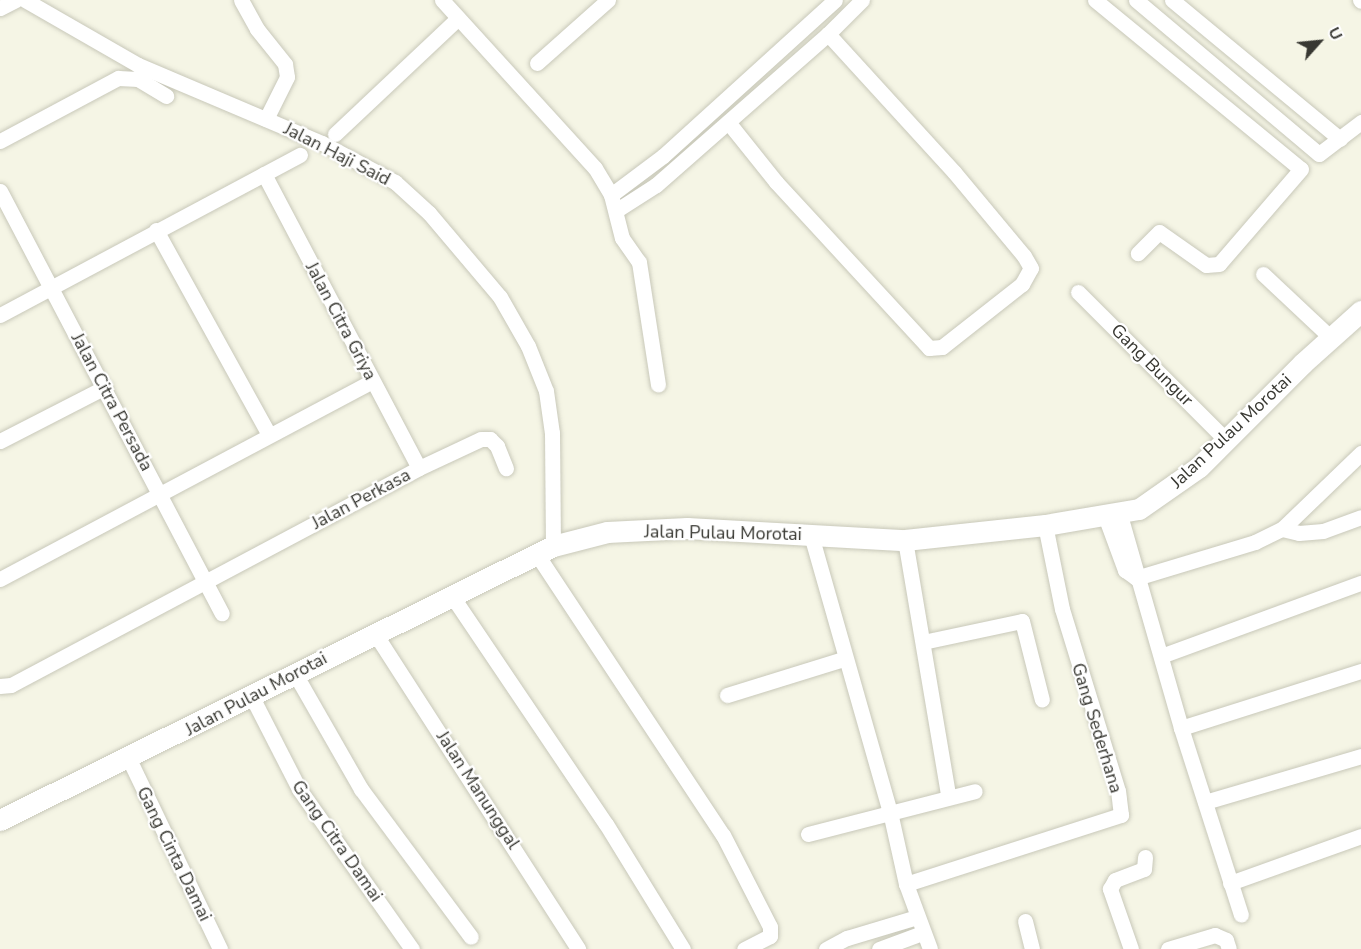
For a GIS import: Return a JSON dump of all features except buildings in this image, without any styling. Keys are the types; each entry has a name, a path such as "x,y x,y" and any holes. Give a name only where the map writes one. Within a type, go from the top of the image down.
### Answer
{"street":[{"path":"0,8 16,0"},
{"path":"242,0 257,29 285,64 287,77 266,119"},
{"path":"442,0 595,168 611,195 617,210 622,238 639,262 658,385"},
{"path":"537,63 608,0"},
{"path":"611,195 663,156 835,0"},
{"path":"617,210 656,185 828,34 862,0"},
{"path":"1095,0 1301,169"},
{"path":"1136,0 1319,154"},
{"path":"1172,0 1340,139"},
{"name":"Jalan Haji Said","path":"34,2 138,65 266,119 395,182 429,213 500,297 528,346 546,392 552,433 545,551"},
{"path":"335,134 458,18"},
{"path":"728,122 776,182 929,348 942,347 1022,284 1031,268 1024,256 954,172 828,34"},
{"path":"0,141 118,78 138,79 166,96"},
{"path":"1138,253 1159,232 1206,264 1219,264 1301,169 1361,122"},
{"path":"0,315 300,155"},
{"name":"Jalan Citra Griya","path":"264,174 419,468"},
{"name":"Jalan Citra Persada","path":"0,191 222,613"},
{"path":"156,230 268,433"},
{"path":"1263,274 1330,337"},
{"name":"Gang Bungur","path":"1078,292 1225,439"},
{"name":"Jalan Pulau Morotai","path":"0,820 39,798 129,759 375,632 545,551 607,532 687,528 905,540 1045,525 1139,509 1170,490 1330,337 1361,311"},
{"path":"0,579 160,494 268,433 372,381"},
{"path":"0,441 105,387"},
{"name":"Jalan Perkasa","path":"0,686 11,685 419,468 481,439 490,440 497,446 506,468"},
{"path":"1136,578 1255,542 1282,529 1361,453"},
{"path":"1112,515 1136,565 1136,578 1241,915"},
{"path":"1282,529 1299,533 1323,531 1361,517"},
{"name":"Gang Sederhana","path":"906,884 1121,815 1118,791 1062,609 1045,525"},
{"path":"811,535 843,659 890,812 906,884 922,933 930,949"},
{"path":"905,540 948,795"},
{"path":"545,551 723,836 770,927 770,936 744,949"},
{"path":"1161,656 1361,583"},
{"path":"453,596 606,824 683,949"},
{"path":"923,642 1022,621 1042,700"},
{"name":"Jalan Manunggal","path":"375,632 578,949"},
{"path":"727,695 843,659"},
{"path":"294,672 361,789 471,937"},
{"path":"1181,728 1361,672"},
{"name":"Gang Citra Damai","path":"252,697 299,789 412,949"},
{"path":"1205,802 1361,756"},
{"name":"Gang Cinta Damai","path":"129,759 220,949"},
{"path":"808,834 948,795 975,791"},
{"path":"1230,883 1361,836"},
{"path":"1131,949 1110,889 1115,880 1144,869 1145,857"},
{"path":"826,949 847,938 917,917"},
{"path":"1024,921 1032,949"},
{"path":"879,949 922,933"},
{"path":"1168,949 1215,935 1226,940 1229,949"}]}
